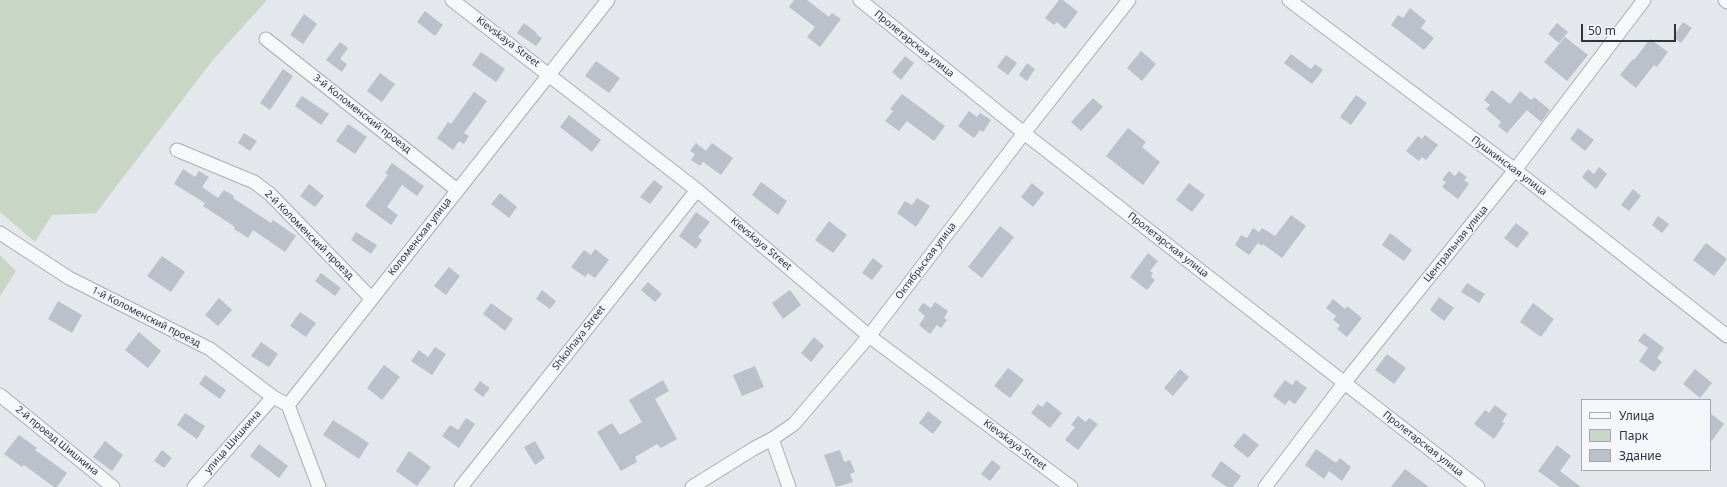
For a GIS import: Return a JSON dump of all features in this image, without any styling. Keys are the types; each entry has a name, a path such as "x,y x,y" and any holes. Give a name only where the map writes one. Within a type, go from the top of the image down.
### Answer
{"street":[{"name":"Kievskaya Street","path":"452,0 697,190 869,336 1071,487"},
{"name":"Коломенская улица","path":"288,405 371,298 608,0"},
{"name":"Пролетарская улица","path":"860,0 1024,133 1478,487"},
{"name":"Октябрьская улица","path":"692,487 753,449 772,439 794,424 869,336 1024,133 1129,0"},
{"name":"Пушкинская улица","path":"1289,0 1515,170 1727,336"},
{"name":"Центральная улица","path":"1265,487 1345,382 1515,170 1644,0"},
{"name":"3-й Коломенский проезд","path":"266,40 458,190"},
{"name":"2-й Коломенский проезд","path":"177,150 254,182 270,194 371,298"},
{"name":"Shkolnaya Street","path":"460,487 697,190"},
{"name":"1-й Коломенский проезд","path":"0,233 69,278 210,349 273,397 288,405"},
{"name":"2-й проезд Шишкина","path":"0,395 113,487"},
{"name":"улица Шишкина","path":"194,487 273,397"},
{"path":"288,405 319,487"},
{"path":"772,439 789,487"}],"green space":[{"path":"0,0 267,0 212,61 96,213 52,215 35,242 0,212"},
{"path":"0,255 16,271 0,296"}],"building":[{"path":"794,0 807,0 829,17 832,13 841,19 820,47 807,37 815,27 789,7"},
{"path":"1059,0 1063,0 1078,12 1065,29 1057,22 1054,25 1045,18"},
{"path":"1410,8 1426,21 1421,28 1434,38 1424,50 1391,25 1398,15 1403,18"},
{"path":"425,11 443,25 435,36 417,22"},
{"path":"304,14 317,24 303,44 290,35"},
{"path":"1683,22 1692,28 1681,43 1673,37"},
{"path":"524,23 542,38 536,46 517,33"},
{"path":"1557,23 1568,32 1559,43 1548,34"},
{"path":"1565,37 1588,55 1567,81 1544,62"},
{"path":"1650,39 1668,52 1657,67 1654,65 1636,88 1620,75"},
{"path":"340,42 348,48 340,59 347,64 342,72 326,60"},
{"path":"1141,51 1156,64 1142,81 1127,68"},
{"path":"481,52 505,69 496,82 472,65"},
{"path":"1291,54 1311,69 1315,64 1323,70 1312,84 1284,63"},
{"path":"1006,55 1017,63 1008,75 997,67"},
{"path":"905,56 914,63 901,80 892,72"},
{"path":"596,61 620,78 609,93 585,76"},
{"path":"1027,63 1035,69 1027,81 1019,75"},
{"path":"283,69 293,76 270,110 260,103"},
{"path":"380,73 395,84 382,102 367,91"},
{"path":"1492,90 1510,104 1520,91 1531,100 1534,97 1550,110 1541,122 1527,110 1507,133 1498,126 1501,122 1486,109 1490,105 1484,100"},
{"path":"474,92 487,101 464,133 469,136 464,144 459,141 453,150 437,138 448,122 451,124"},
{"path":"902,94 945,126 934,141 907,121 899,131 885,121 893,111 890,109"},
{"path":"1356,95 1367,103 1351,125 1340,117"},
{"path":"302,96 329,114 321,125 295,106"},
{"path":"1093,98 1103,107 1081,131 1071,122"},
{"path":"969,111 977,117 980,113 991,120 983,132 980,130 974,138 958,126"},
{"path":"569,115 601,140 592,152 560,127"},
{"path":"348,124 367,137 355,154 336,141"},
{"path":"1128,128 1146,142 1142,147 1160,162 1143,185 1106,156"},
{"path":"1578,128 1594,140 1585,151 1570,139"},
{"path":"244,133 257,141 250,151 238,143"},
{"path":"1425,135 1438,145 1426,160 1422,157 1419,161 1406,151 1418,136 1422,139"},
{"path":"696,143 706,151 712,143 733,158 721,175 703,162 700,166 691,160 695,154 690,151"},
{"path":"392,163 424,186 417,196 402,185 387,207 398,215 391,225 365,206 388,175 385,173"},
{"path":"1599,167 1607,174 1596,189 1582,177 1588,169 1594,174"},
{"path":"183,169 195,177 199,171 209,177 202,187 218,198 224,190 234,196 233,198 271,223 273,220 296,236 285,252 253,230 248,238 234,229 235,227 203,206 205,203 174,184"},
{"path":"1449,171 1455,176 1459,171 1467,177 1464,180 1469,184 1458,199 1442,187 1446,182 1442,180"},
{"path":"654,180 663,187 650,204 640,197"},
{"path":"761,182 787,201 778,215 752,195"},
{"path":"1032,183 1044,193 1033,207 1021,197"},
{"path":"1189,183 1205,195 1192,212 1176,200"},
{"path":"309,184 324,196 315,207 300,196"},
{"path":"1633,189 1641,196 1629,211 1621,205"},
{"path":"500,193 517,207 509,218 491,204"},
{"path":"917,198 930,206 916,227 897,213 905,201 912,205"},
{"path":"696,212 710,222 698,237 702,240 696,249 679,236"},
{"path":"1291,215 1306,226 1282,258 1263,244 1262,246 1258,243 1249,255 1235,245 1241,235 1247,238 1253,228 1259,232 1262,228 1275,236"},
{"path":"1658,216 1669,224 1662,233 1652,225"},
{"path":"829,221 847,235 833,253 815,240"},
{"path":"1516,223 1529,233 1517,248 1504,238"},
{"path":"1000,226 1014,237 982,278 968,267"},
{"path":"356,232 377,245 371,254 351,240"},
{"path":"1390,233 1412,250 1404,261 1382,245"},
{"path":"1706,243 1727,259 1714,276 1693,260"},
{"path":"595,249 609,260 595,278 588,273 585,277 571,267 584,250 591,255"},
{"path":"1148,253 1158,261 1150,271 1153,273 1151,277 1155,280 1147,290 1130,277"},
{"path":"162,256 185,272 171,292 147,276"},
{"path":"873,258 883,266 872,280 862,273"},
{"path":"449,267 460,276 446,295 434,286"},
{"path":"321,273 341,288 335,296 315,281"},
{"path":"648,282 662,294 655,302 641,290"},
{"path":"1467,283 1485,294 1479,303 1461,292"},
{"path":"542,290 556,301 550,309 536,299"},
{"path":"790,290 801,305 783,319 772,303"},
{"path":"1439,297 1454,308 1444,321 1430,310"},
{"path":"219,298 232,310 218,326 205,315"},
{"path":"1333,299 1345,309 1347,306 1362,318 1347,337 1337,329 1340,325 1333,320 1336,316 1326,308"},
{"path":"58,301 82,315 72,333 48,319"},
{"path":"935,302 948,311 944,318 947,320 941,328 937,325 930,334 919,325 925,316 918,310 923,303 931,308"},
{"path":"491,303 513,319 505,331 483,314"},
{"path":"1533,303 1554,319 1541,337 1520,322"},
{"path":"300,312 316,323 306,337 290,326"},
{"path":"139,332 161,351 148,368 125,350"},
{"path":"1644,333 1664,348 1657,358 1662,362 1654,372 1639,361 1648,348 1638,341"},
{"path":"814,337 824,346 811,362 801,353"},
{"path":"261,342 278,354 269,367 251,356"},
{"path":"435,347 446,354 432,375 411,361 419,350 428,357"},
{"path":"1387,354 1406,368 1394,384 1375,370"},
{"path":"384,365 400,377 382,400 367,388"},
{"path":"755,366 764,387 742,396 733,375"},
{"path":"1008,368 1024,380 1010,398 994,386"},
{"path":"1180,369 1189,377 1173,396 1164,388"},
{"path":"1695,369 1712,383 1700,398 1683,384"},
{"path":"205,375 226,390 220,399 199,384"},
{"path":"663,380 669,391 655,399 677,439 661,448 657,444 635,457 637,462 621,471 597,432 612,423 620,435 642,422 629,400"},
{"path":"1285,380 1292,385 1296,380 1307,388 1295,404 1289,400 1285,405 1273,396"},
{"path":"480,381 490,388 483,397 474,390"},
{"path":"1047,401 1062,413 1050,428 1031,413 1038,404 1042,407"},
{"path":"1495,405 1507,414 1502,422 1505,423 1494,439 1474,424 1485,410 1489,413"},
{"path":"928,411 942,422 933,434 919,423"},
{"path":"185,413 205,426 197,439 177,425"},
{"path":"1711,414 1724,424 1711,442"},
{"path":"1078,416 1086,422 1089,418 1098,424 1078,450 1065,440 1075,427 1071,425"},
{"path":"466,418 475,424 459,448 442,436 450,425 458,430"},
{"path":"333,420 369,443 359,459 323,435"},
{"path":"1244,433 1259,445 1248,458 1233,446"},
{"path":"19,435 37,448 35,450 67,473 57,487 54,487 24,465 22,467 4,454"},
{"path":"105,441 123,455 112,471 93,457"},
{"path":"535,441 545,458 535,465 524,447"},
{"path":"259,444 288,466 279,478 250,456"},
{"path":"1557,445 1571,456 1560,471 1581,487 1560,487 1538,471"},
{"path":"1316,449 1336,463 1340,458 1351,467 1342,481 1329,471 1324,479 1305,465"},
{"path":"162,450 172,458 164,468 154,461"},
{"path":"840,450 844,462 850,460 855,472 850,474 853,482 836,487 824,455"},
{"path":"409,451 431,467 417,486 396,471"},
{"path":"992,460 1001,467 990,481 981,474"},
{"path":"1221,461 1241,476 1233,487 1227,487 1211,476"},
{"path":"1405,469 1429,487 1391,487"}]}
